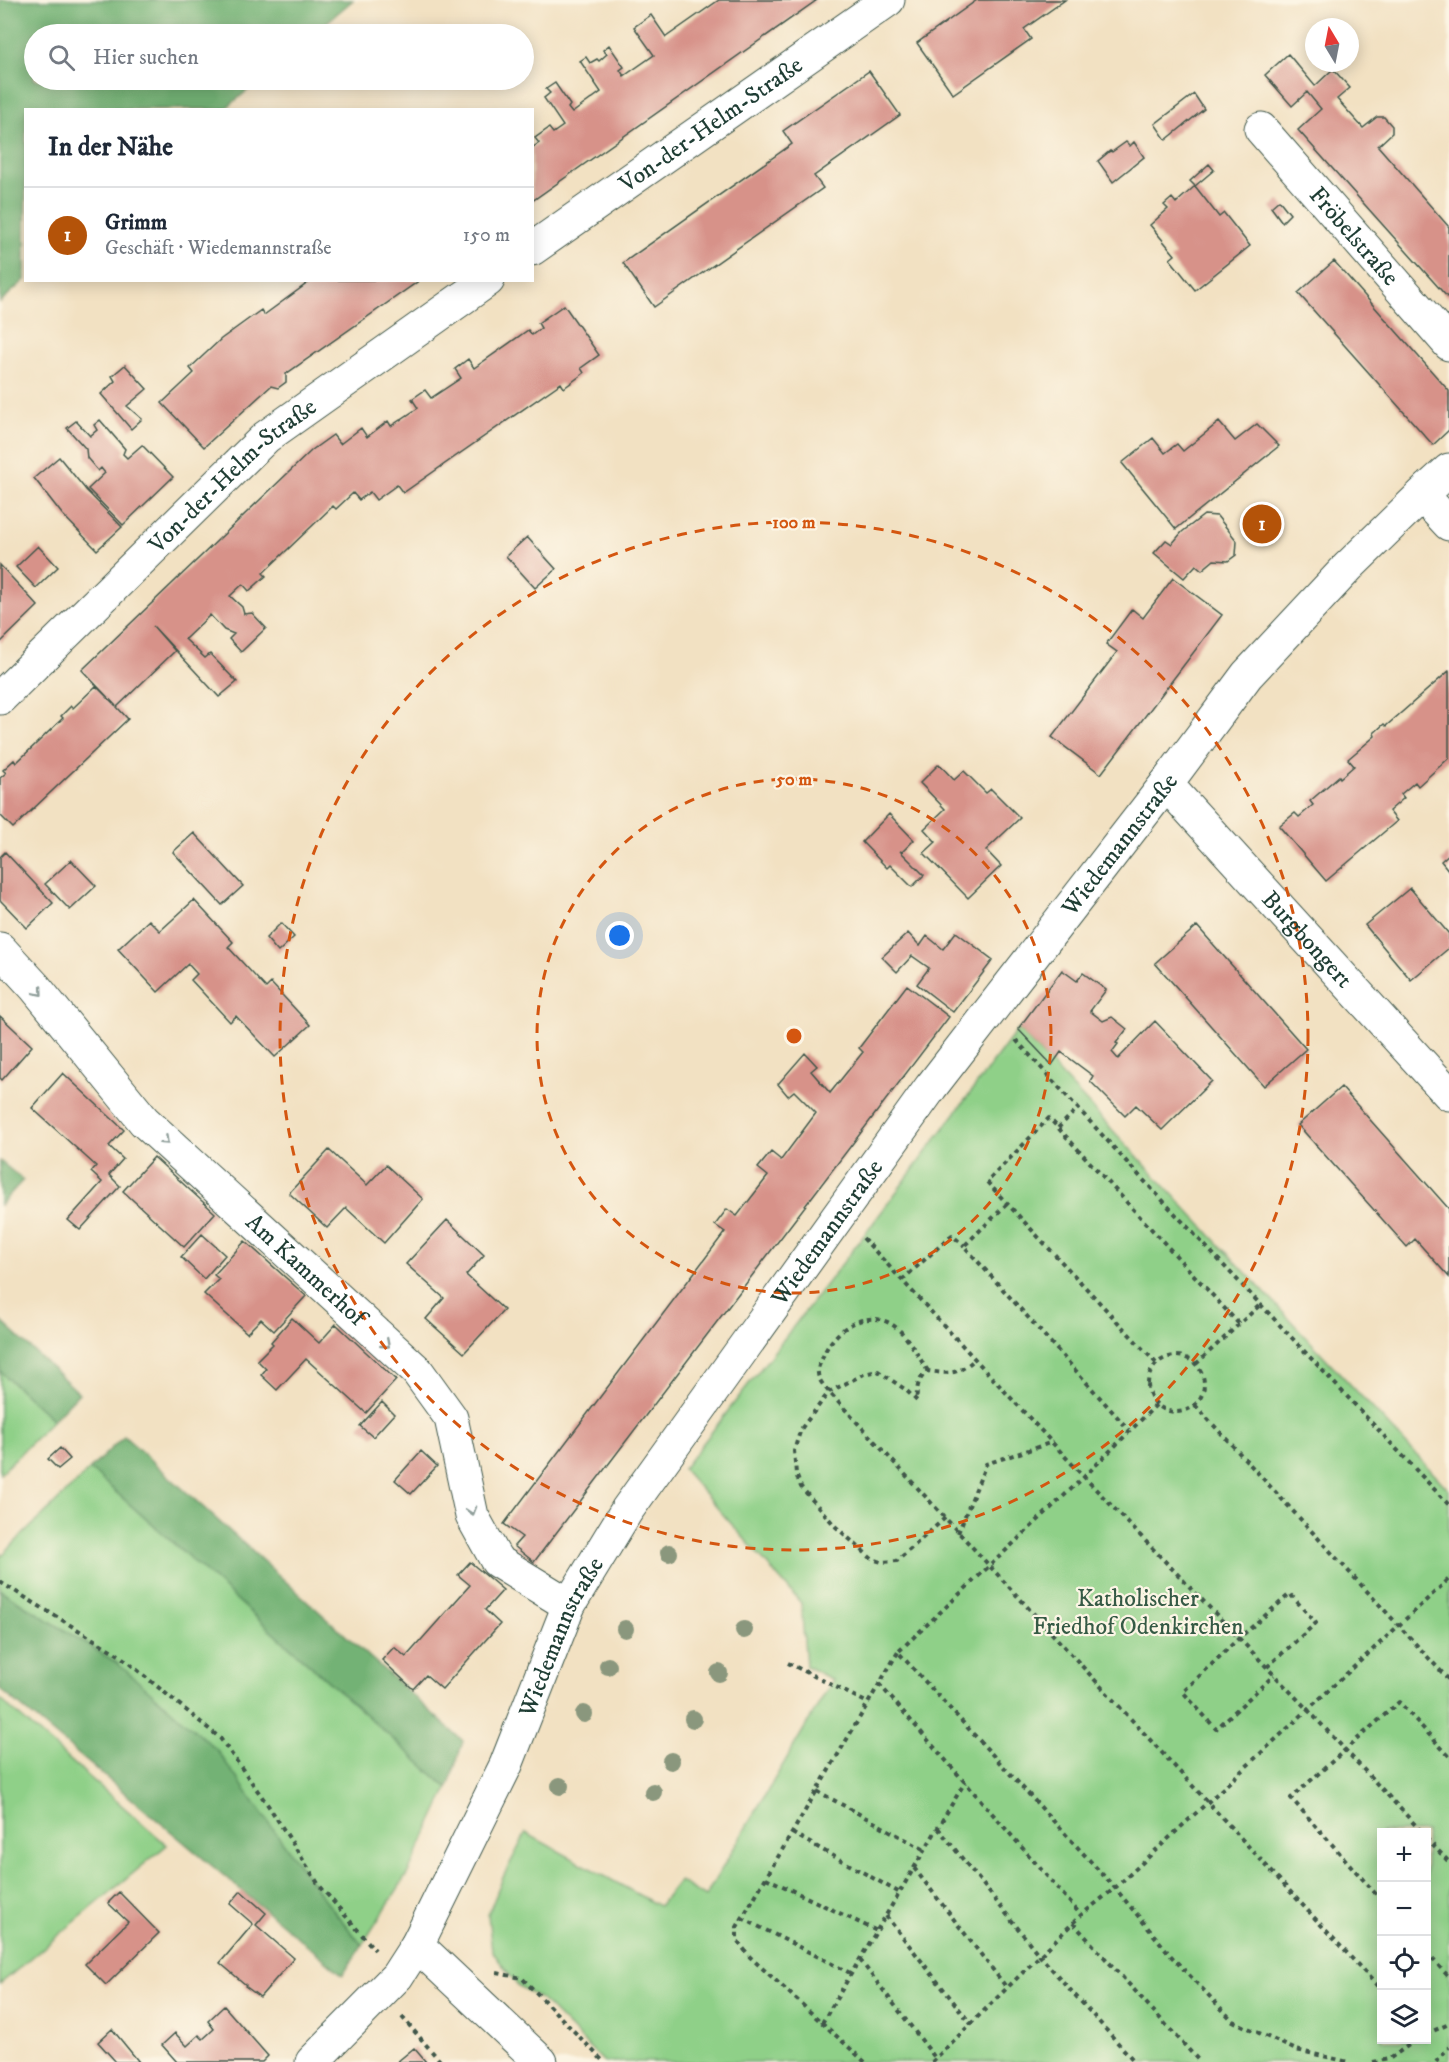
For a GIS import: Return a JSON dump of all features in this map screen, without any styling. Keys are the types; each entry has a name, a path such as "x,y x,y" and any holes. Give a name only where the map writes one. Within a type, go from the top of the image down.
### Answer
{"street":[{"name":"Von-der-Helm-Straße","path":"534,248 888,0"},
{"name":"Fröbelstraße","path":"1261,129 1449,344"},
{"name":"Von-der-Helm-Straße","path":"0,698 266,437 485,282"},
{"name":"Wiedemannstraße","path":"312,2062 389,1984 417,1945 506,1765 569,1605 627,1510 931,1087 1166,784 1247,675 1348,567 1449,470"},
{"path":"1422,495 1449,525"},
{"name":"Burgbongert","path":"1166,784 1449,1094"},
{"name":"Am Kammerhof","path":"0,949 35,987 144,1121 417,1371 451,1418 472,1516 497,1561 569,1605"},
{"path":"417,1945 541,2062"}],"path":[{"path":"1016,1040 1134,1170 1449,1505"},
{"path":"1058,1128 1079,1107"},
{"path":"1156,1363 987,1182 1049,1118 1239,1324"},
{"path":"964,1246 1007,1204"},
{"path":"838,1216 862,1238 1084,1477 1274,1674 1417,1828"},
{"path":"902,1281 952,1235 1129,1431"},
{"path":"1196,1364 1260,1304"},
{"path":"928,1371 898,1329 878,1319 866,1318 845,1327 823,1354 817,1372 821,1383 829,1392 1381,1990"},
{"path":"1173,1355 1185,1357 1196,1364 1203,1374 1205,1383 1203,1394 1195,1405 1182,1412 1168,1412 1156,1405 1149,1396 1147,1384 1150,1372 1156,1363 1173,1355"},
{"path":"945,1518 897,1561 882,1562 872,1559 836,1527 801,1487 794,1450 801,1429 829,1392 864,1374 878,1371 906,1390 917,1401 917,1384 922,1375 928,1371 951,1374 961,1371 974,1360"},
{"path":"865,2062 750,1958 736,1940 737,1927 898,1652 1084,1477 1156,1405"},
{"path":"1195,1405 1449,1680"},
{"path":"958,1533 986,1464 1053,1442"},
{"path":"860,1960 934,2060 1073,1923 1115,1888 1449,1579"},
{"path":"0,1582 119,1655 219,1738 270,1808 319,1885 441,2062"},
{"path":"1267,1668 1316,1623 1290,1594 1239,1638 1183,1692 1216,1729 1274,1674"},
{"path":"898,1652 1115,1888 1172,1957 1233,2020 1296,2050 1349,2062"},
{"path":"788,1663 868,1703"},
{"path":"879,1684 1081,1916"},
{"path":"1377,1895 1291,1798 1399,1702 1449,1756"},
{"path":"822,2023 965,1782"},
{"path":"817,1791 925,1850"},
{"path":"938,1828 1040,1956 1135,2062"},
{"path":"792,1833 900,1893"},
{"path":"1431,1843 1449,1862"},
{"path":"914,1868 1007,1988"},
{"path":"766,1878 877,1931"},
{"path":"885,1916 971,2024"},
{"path":"742,1918 852,1974"},
{"path":"1073,1923 1200,2062"},
{"path":"1431,1957 1449,1977"},
{"path":"455,1980 499,1973 522,1978 604,2062"},
{"path":"1431,2032 1449,2024"},
{"path":"1373,2062 1389,2059 1410,2044"},
{"path":"1436,2062 1449,2047"}],"green space":[{"path":"0,0 353,0 325,24 24,24 24,90 248,90 226,108 24,108 24,281 0,302"},
{"name":"Katholischer Friedhof Odenkirchen","path":"1018,1029 1449,1490 1449,2062 604,2062 542,2000 517,1985 492,1951 488,1915 504,1875 526,1833 659,1906 679,1881 705,1897 833,1680 806,1666 801,1603 683,1469 862,1238"},
{"path":"0,1161 23,1180 0,1205"},
{"path":"0,1320 79,1393 53,1420 0,1371"},
{"path":"0,1371 53,1420 0,1474"},
{"path":"124,1436 463,1741 448,1788 90,1469"},
{"path":"90,1469 448,1788 408,1873 362,1945 117,1663 0,1590 0,1553 2,1555"},
{"path":"0,1590 117,1663 216,1749 320,1894 362,1945 343,1975 0,1689"},
{"path":"0,1699 167,1845 0,1984"}],"building":[{"path":"719,0 817,0 534,200 534,147 539,143 535,138 549,128 553,133 563,126 544,98 550,93 546,89 555,83 570,105 568,108 572,113 601,92 580,61 586,57 590,63 597,59 599,61 607,54 603,50 609,45 624,67 620,70 624,76 654,55 634,27 651,15 666,37"},
{"path":"977,0 1065,0 1024,29 1031,39 953,94 917,43"},
{"path":"1288,54 1315,86 1330,72 1336,72 1350,88 1337,99 1363,128 1377,117 1384,117 1392,126 1392,133 1378,146 1449,227 1449,299 1298,130 1321,109 1307,92 1292,106 1265,75"},
{"path":"869,71 900,115 814,176 823,188 654,307 623,263 792,144 783,131"},
{"path":"1194,94 1204,109 1166,140 1155,124"},
{"path":"1126,142 1130,146 1134,142 1144,157 1113,182 1098,161"},
{"path":"1209,164 1214,170 1195,186 1190,181"},
{"path":"1195,186 1219,217 1224,213 1250,246 1195,290 1170,259 1175,255 1150,225 1168,209 1164,205 1172,198 1176,203"},
{"path":"1279,200 1290,214 1282,222 1271,207"},
{"path":"1334,261 1449,391 1449,430 1433,445 1298,293"},
{"path":"309,282 417,282 286,374 286,382 278,388 271,386 204,447 162,403 194,373 190,368 221,339 261,310 264,315"},
{"path":"564,305 599,355 581,368 584,373 564,388 561,383 403,493 397,485 376,500 370,492 359,500 353,493 336,509 333,506 263,573 266,576 249,591 243,584 230,596 242,607 244,614 252,613 266,628 241,652 229,639 234,634 224,630 210,615 185,639 205,658 210,654 237,682 219,697 153,626 175,651 117,707 128,719 13,828 0,815 0,778 6,773 3,770 14,760 16,763 63,718 61,716 71,706 73,708 96,686 116,706 82,670 312,450 333,435 340,444 361,428 367,437 388,421 391,426 418,408 412,399 425,390 431,398 461,378 455,369 468,359 474,368 528,330 532,335 541,328 538,323"},
{"path":"125,365 147,389 127,406 142,419 131,429 101,394 115,381 112,376"},
{"path":"100,420 125,449 123,454 127,458 142,445 173,477 123,525 88,489 105,473 101,468 98,471 87,458 86,449 67,428 76,421 90,436 97,430 94,425"},
{"path":"1219,422 1235,441 1257,424 1279,446 1176,529 1122,463 1153,438 1165,453 1177,444 1183,451"},
{"path":"59,457 86,490 122,527 97,550 62,514 34,478"},
{"path":"1204,515 1217,516 1237,541 1236,555 1228,561 1214,560 1202,570 1196,565 1184,578 1154,553 1166,540 1172,544 1182,532"},
{"path":"527,537 556,569 535,588 506,556"},
{"path":"38,546 58,567 36,588 16,567"},
{"path":"0,565 38,606 0,643"},
{"path":"1173,578 1222,615 1101,774 1052,737 1117,652 1106,644 1132,609 1143,618"},
{"path":"1449,671 1449,758 1418,786 1415,782 1401,794 1404,798 1389,811 1397,821 1326,881 1279,826 1295,813 1299,817 1313,805 1310,801 1354,766 1348,759 1375,736 1374,733 1384,724 1386,726"},
{"path":"939,764 954,780 964,771 986,793 991,789 1020,818 986,850 1001,866 968,898 924,853 936,842 924,829 945,809 920,783"},
{"path":"889,814 914,840 902,852 900,851 924,875 912,887 890,865 887,868 862,842"},
{"path":"194,833 243,886 222,905 173,852"},
{"path":"5,852 53,903 27,928 0,900 0,857"},
{"path":"1449,854 1449,871 1441,861"},
{"path":"71,860 96,886 70,910 45,884"},
{"path":"1410,888 1449,934 1449,948 1411,980 1365,925"},
{"path":"194,900 233,942 228,947 266,988 271,983 310,1025 275,1057 236,1016 230,1022 191,980 197,974 188,964 158,992 118,949 149,920 160,931"},
{"path":"281,923 294,937 278,952 266,938"},
{"path":"1197,926 1306,1049 1264,1086 1155,963"},
{"path":"956,932 993,960 953,1012 917,984 929,968 912,956 897,972 882,957 908,933 920,946 927,936 943,949"},
{"path":"1062,970 1077,981 1083,973 1106,990 1090,1011 1103,1021 1112,1017 1127,1029 1112,1052 1118,1059 1155,1021 1212,1081 1162,1130 1136,1105 1125,1116 1090,1081 1093,1076 1061,1052 1052,1065 1018,1029"},
{"path":"907,985 949,1017 534,1562 514,1546 522,1537 504,1524 725,1232 715,1225 727,1209 737,1216 768,1176 758,1168 771,1152 781,1160 816,1113 794,1091 788,1096 778,1084 805,1053 817,1066 811,1071 830,1093 863,1052 859,1048"},
{"path":"0,1016 32,1046 2,1080 0,1078"},
{"path":"63,1073 124,1130 109,1146 123,1159 109,1175 120,1186 80,1230 68,1220 102,1182 91,1172 96,1166 32,1108"},
{"path":"1341,1087 1449,1209 1449,1277 1415,1239 1407,1247 1298,1125"},
{"path":"329,1150 367,1185 386,1165 423,1199 384,1243 346,1208 327,1228 289,1193"},
{"path":"154,1157 215,1213 184,1247 123,1191"},
{"path":"447,1220 484,1255 466,1275 504,1310 464,1353 426,1319 444,1298 406,1264"},
{"path":"202,1234 225,1255 204,1279 181,1257"},
{"path":"245,1241 306,1296 274,1331 261,1319 247,1333 204,1294 219,1279 214,1275"},
{"path":"292,1318 319,1343 336,1324 396,1380 366,1413 306,1359 277,1390 261,1375 266,1369 257,1360 273,1344 271,1342"},
{"path":"382,1402 394,1414 373,1437 360,1426"},
{"path":"60,1448 70,1459 58,1469 48,1459"},
{"path":"421,1451 437,1466 411,1494 395,1480"},
{"path":"470,1562 503,1590 485,1610 500,1624 442,1689 426,1675 413,1689 382,1660 394,1647 406,1657 470,1585 458,1575"},
{"path":"241,1891 266,1913 256,1925 294,1958 260,1997 220,1963 253,1924 230,1904"},
{"path":"119,1892 159,1933 106,1985 85,1964 128,1922 108,1903"},
{"path":"224,2006 268,2056 262,2062 177,2062 162,2045 175,2033 187,2046 199,2035 203,2039 214,2029 208,2021"},
{"path":"112,2029 139,2062 116,2062 98,2042"},
{"path":"414,2048 426,2062 397,2062"}],"place":[{"name":"Grimm","path":"1262,524"}]}
